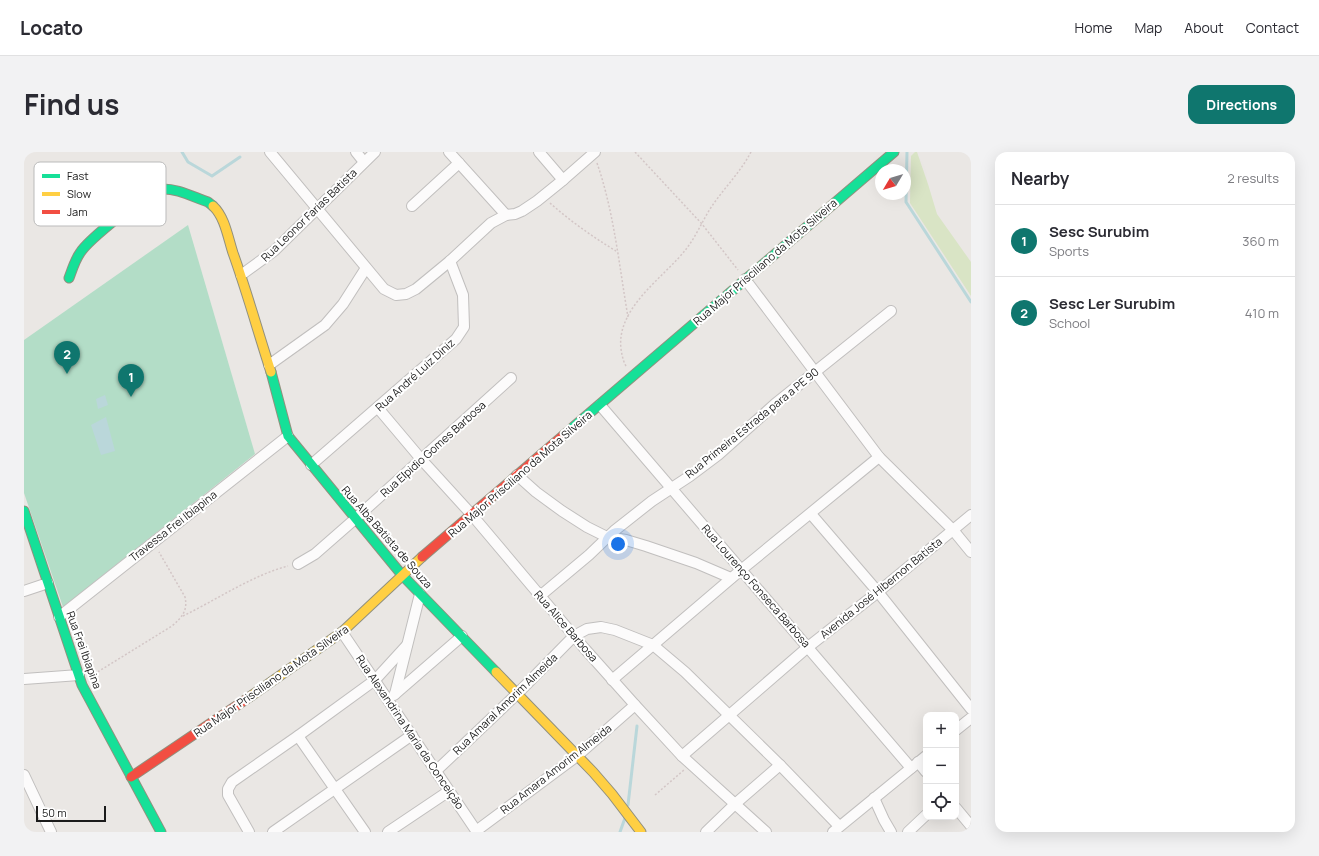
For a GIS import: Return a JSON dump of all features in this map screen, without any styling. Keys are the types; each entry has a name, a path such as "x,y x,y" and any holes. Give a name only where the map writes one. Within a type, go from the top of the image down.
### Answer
{"street":[{"path":"270,152 384,289 396,295 406,294 416,289 450,261 491,223 506,215 515,214 522,211 563,180 594,153"},
{"path":"356,152 364,162"},
{"name":"Rua Leonor Farias Batista","path":"241,275 274,252 375,152"},
{"path":"449,152 506,215"},
{"path":"539,152 563,180"},
{"name":"Rua Major Prisciliano da Mota Silveira","path":"132,777 220,718 342,632 413,564 600,405 891,153"},
{"path":"412,206 459,163"},
{"name":"Rua Alba Batista de Souza","path":"166,189 172,189 208,202 217,210 224,222 288,436 310,465 402,575 577,756 612,794 641,832"},
{"name":"Rua Alba Batista de Souza","path":"70,278 80,252 109,226"},
{"name":"Rua André Luiz Diniz","path":"310,465 378,408 456,339 464,328 463,295 450,261"},
{"path":"268,365 326,325 366,268"},
{"path":"745,279 879,457 953,530 971,552"},
{"name":"Rua Primeira Estrada para a PE 90","path":"540,596 589,555 607,537 652,501 690,476 718,454 775,404 891,311"},
{"name":"Rua Elpidio Gomes Barbosa","path":"298,564 315,554 511,378"},
{"name":"Rua Lourenço Fonseca Barbosa","path":"600,405 808,647 919,762"},
{"name":"Rua Alice Barbosa","path":"378,408 421,459 472,515 635,706 682,756 766,832"},
{"name":"Travessa Frei Ibiapina","path":"59,617 288,436"},
{"path":"612,680 731,578 879,457"},
{"path":"517,475 536,492 562,511 587,527 607,537 626,540 646,546 696,563 731,578"},
{"name":"Rua Frei Ibiapina","path":"24,511 79,678 161,832"},
{"path":"811,514 878,592 971,709"},
{"name":"Avenida José Hibernon Batista","path":"682,756 808,647 878,592 971,515"},
{"path":"24,591 48,583"},
{"path":"392,697 420,594"},
{"path":"574,636 587,630 601,627 615,630 652,645 703,688 780,765 836,829 919,762"},
{"name":"Rua Alexandrina Maria da Conceição","path":"342,632 374,680 392,697 412,735 476,832"},
{"path":"392,697 462,636"},
{"name":"Rua Amaral Amorim Almeida","path":"436,771 518,694 574,636"},
{"path":"249,832 228,795 228,789 232,782 374,680 407,645"},
{"path":"24,679 79,678"},
{"name":"Rua Amara Amorim Almeida","path":"476,832 577,756 635,706"},
{"path":"959,728 970,721"},
{"path":"273,832 412,735"},
{"path":"298,736 365,832"},
{"path":"706,832 735,804 780,765"},
{"path":"24,775 47,830"},
{"path":"388,832 449,791"},
{"path":"874,798 891,832"},
{"path":"959,811 970,822"},
{"path":"908,832 923,818"}],"path":[{"path":"635,152 702,224 745,279"},
{"path":"632,377 623,361 621,343 623,330 628,317 638,300 686,249 709,210 734,179 750,152"},
{"path":"594,153 607,198 628,317"},
{"path":"542,196 597,240 617,252"},
{"path":"153,542 185,597 187,605 182,617"},
{"path":"79,678 93,675 172,626 182,617 259,576 274,570 298,564"},
{"path":"655,795 692,764"}],"green space":[{"path":"917,152 937,214 971,262 971,296 910,203 911,156"},
{"path":"188,225 255,454 63,607 24,493 24,340"}],"water":[{"path":"105,395 108,405 98,409 96,399"},
{"path":"106,417 115,451 101,455 91,425"}],"waterway":[{"path":"182,152 188,162 212,176 240,157"},
{"path":"907,152 906,202 971,302"},
{"path":"628,805 637,726"},
{"path":"620,832 625,818"}],"traffic: fast":[{"path":"564,435 894,152"},
{"path":"166,189 179,191 208,202 213,206"},
{"path":"69,278 80,253 108,226"},
{"path":"271,372 288,436 402,575 496,672"},
{"path":"24,511 82,685 161,832"}],"traffic: slow":[{"path":"213,206 226,228 271,372"},
{"path":"251,696 342,632 422,557"},
{"path":"496,672 593,772 641,832"}],"traffic: jam":[{"path":"422,557 564,435"},
{"path":"131,777 251,696"}],"place":[{"name":"Sesc Ler Surubim","path":"67,374"},
{"name":"Sesc Surubim","path":"131,397"}]}
